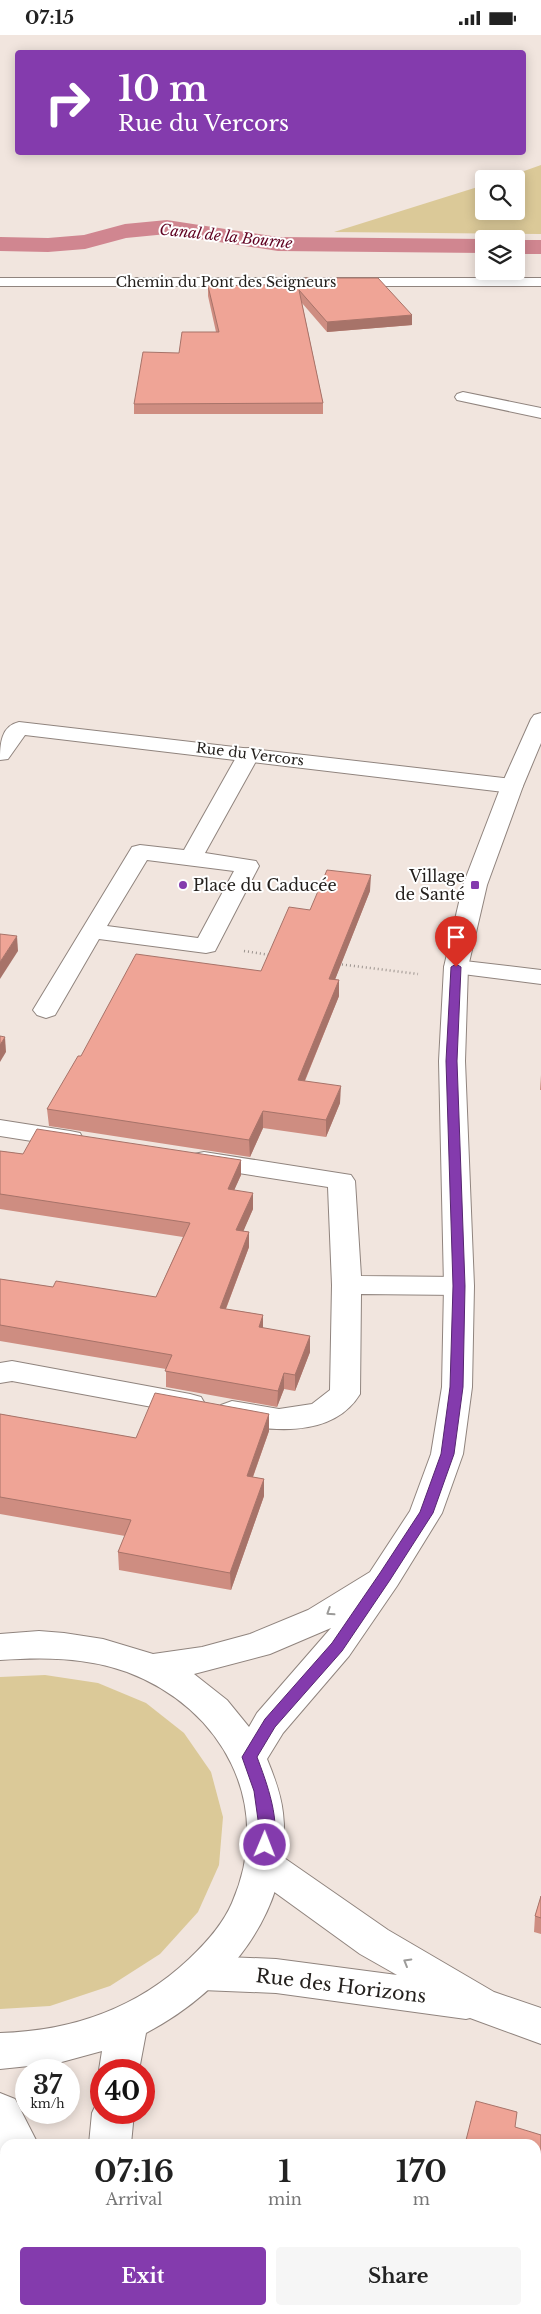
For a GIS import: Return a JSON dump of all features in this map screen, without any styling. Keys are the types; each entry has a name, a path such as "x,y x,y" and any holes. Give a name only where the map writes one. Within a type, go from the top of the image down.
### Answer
{"street":[{"name":"Chemin du Pont des Seigneurs","path":"0,282 541,282"},
{"path":"463,397 541,413"},
{"path":"249,1757 270,1723 337,1647 385,1577 426,1513 447,1454 457,1387 459,1286 452,1061 456,973 475,885 512,786 541,719"},
{"name":"Rue du Vercors","path":"0,754 20,728 512,786"},
{"path":"191,858 250,754"},
{"path":"46,1010 92,931 140,852 248,866 206,946 92,931"},
{"path":"456,973 541,977"},
{"path":"0,1128 97,1143"},
{"path":"0,1373 12,1371 279,1420 321,1413 345,1393 348,1285 341,1181 175,1155"},
{"path":"348,1285 459,1286"},
{"path":"150,1667 202,1660 258,1645 320,1619 385,1577"},
{"path":"0,1647 44,1644 99,1651 150,1667 191,1691 225,1721 249,1757 262,1791 266,1827 264,1864 252,1902 231,1939 202,1973 167,2001 126,2024 74,2043 19,2051 0,2051"},
{"name":"Rue des Horizons","path":"264,1864 374,1942 480,2004 541,2026"},
{"name":"Rue des Horizons","path":"202,1973 276,1976 480,2004"},
{"path":"121,2059 126,2024"},
{"path":"0,2112 14,2139"},
{"path":"110,2139 112,2124"}],"path":[{"path":"206,946 273,955"},
{"path":"330,963 456,973"}],"shaded area":[{"path":"541,165 541,234 525,234 525,230 475,230 475,233 334,232 475,188 475,220 525,220 525,171"},
{"path":"45,1675 98,1683 146,1703 184,1733 211,1772 223,1817 219,1865 198,1912 160,1954 110,1986 50,2006 0,2009 0,1677"}],"building":[{"path":"305,278 378,278 412,315 327,322 299,290 323,403 134,404 143,352 179,353 182,332 219,332 208,286 309,284"},
{"path":"327,870 371,875 329,979 339,980 298,1080 341,1086 326,1120 263,1111 249,1140 47,1109 78,1056 81,1056 136,954 261,971 289,907 310,910"},
{"path":"0,934 17,936 0,962"},
{"path":"0,1036 5,1037 0,1045"},
{"path":"37,1129 241,1160 228,1189 253,1193 236,1230 249,1232 220,1308 263,1315 259,1327 310,1336 295,1375 284,1373 278,1391 165,1371 172,1355 0,1325 0,1279 53,1287 56,1281 156,1297 190,1223 0,1194 0,1151 23,1154"},
{"path":"155,1393 269,1414 247,1476 264,1479 230,1573 118,1552 131,1520 0,1497 0,1414 136,1438"},
{"path":"541,1896 541,1918 535,1916"},
{"path":"476,2101 517,2112 515,2127 541,2135 541,2139 466,2139"}],"waterway":[{"name":"Canal de la Bourne","path":"0,244 48,245 85,242 125,231 167,227 278,244 475,246"},
{"name":"Canal de la Bourne","path":"525,247 541,247"}],"place":[{"name":"Place du Caducée","path":"183,885"},
{"name":"Village de Santé","path":"475,885"}],"route":[{"path":"265,1845 266,1827 262,1791 249,1757 270,1723 337,1647 385,1577 426,1513 447,1454 457,1387 459,1286 452,1061 456,967"}]}
